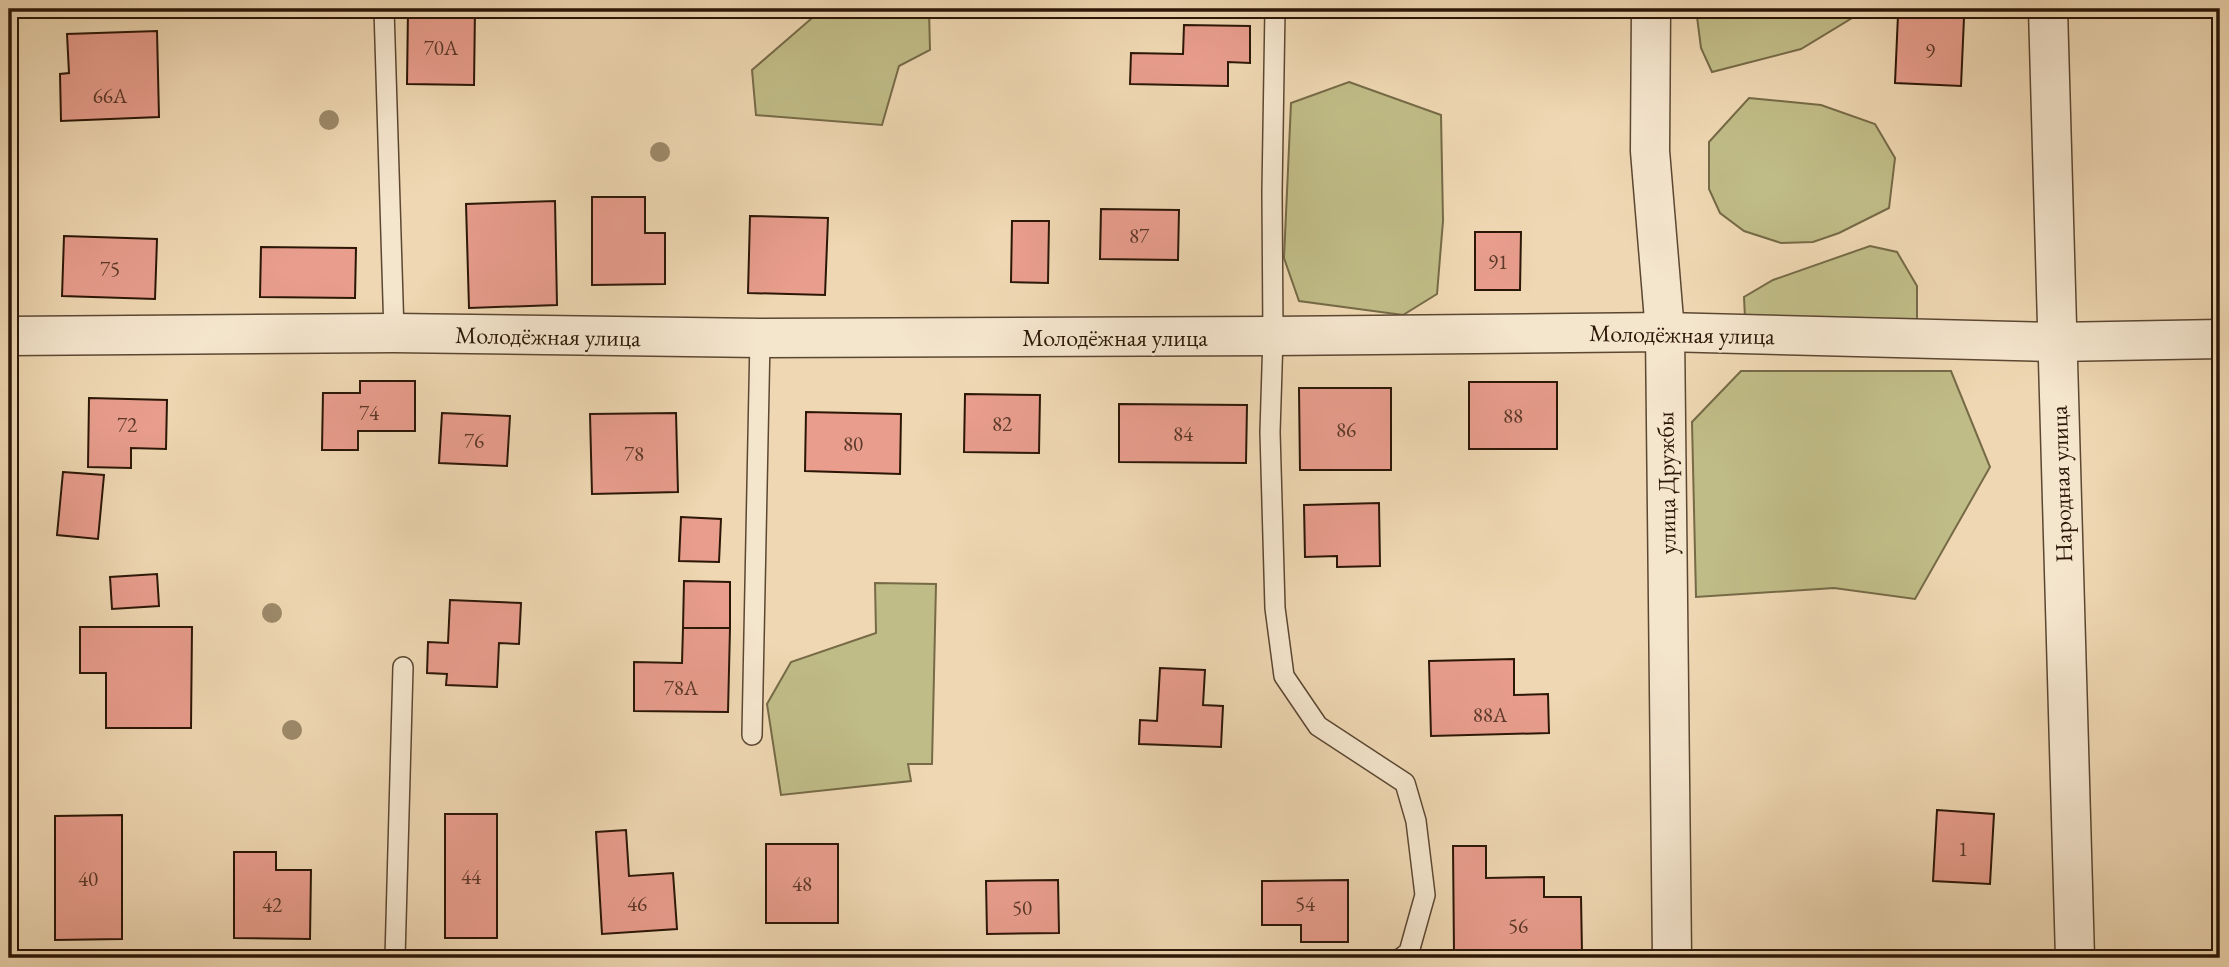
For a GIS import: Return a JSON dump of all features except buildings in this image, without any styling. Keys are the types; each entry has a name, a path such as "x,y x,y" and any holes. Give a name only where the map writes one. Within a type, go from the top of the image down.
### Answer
{"street":[{"name":"улица Дружбы","path":"1651,9 1650,151 1665,332 1672,958"},
{"name":"Народная улица","path":"2048,9 2075,958"},
{"name":"Молодёжная улица","path":"9,335 394,333 760,338 1665,332 2056,342 2220,339"}],"lane":[{"path":"384,9 394,333"},
{"path":"1275,9 1270,432 1275,608 1284,676 1318,726 1405,783 1416,821 1425,895 1409,952 1401,958"},
{"path":"752,735 760,338"},
{"path":"395,958 403,667"}],"shaded area":[{"path":"820,9 929,9 930,50 899,66 882,125 756,115 752,70"},
{"path":"1696,9 1849,9 1852,18 1801,49 1712,72 1701,48"},
{"path":"1349,82 1441,115 1443,221 1437,294 1403,315 1299,301 1284,258 1291,103"},
{"path":"1749,98 1821,105 1875,124 1895,158 1889,208 1839,233 1813,242 1781,243 1744,231 1720,213 1709,189 1709,142"},
{"path":"1870,246 1897,252 1917,286 1917,323 1745,318 1744,297 1773,280"},
{"path":"1741,371 1951,371 1990,467 1915,599 1834,588 1696,597 1692,422"},
{"path":"875,583 936,584 932,764 908,764 911,781 781,795 767,704 791,662 876,633"}]}
